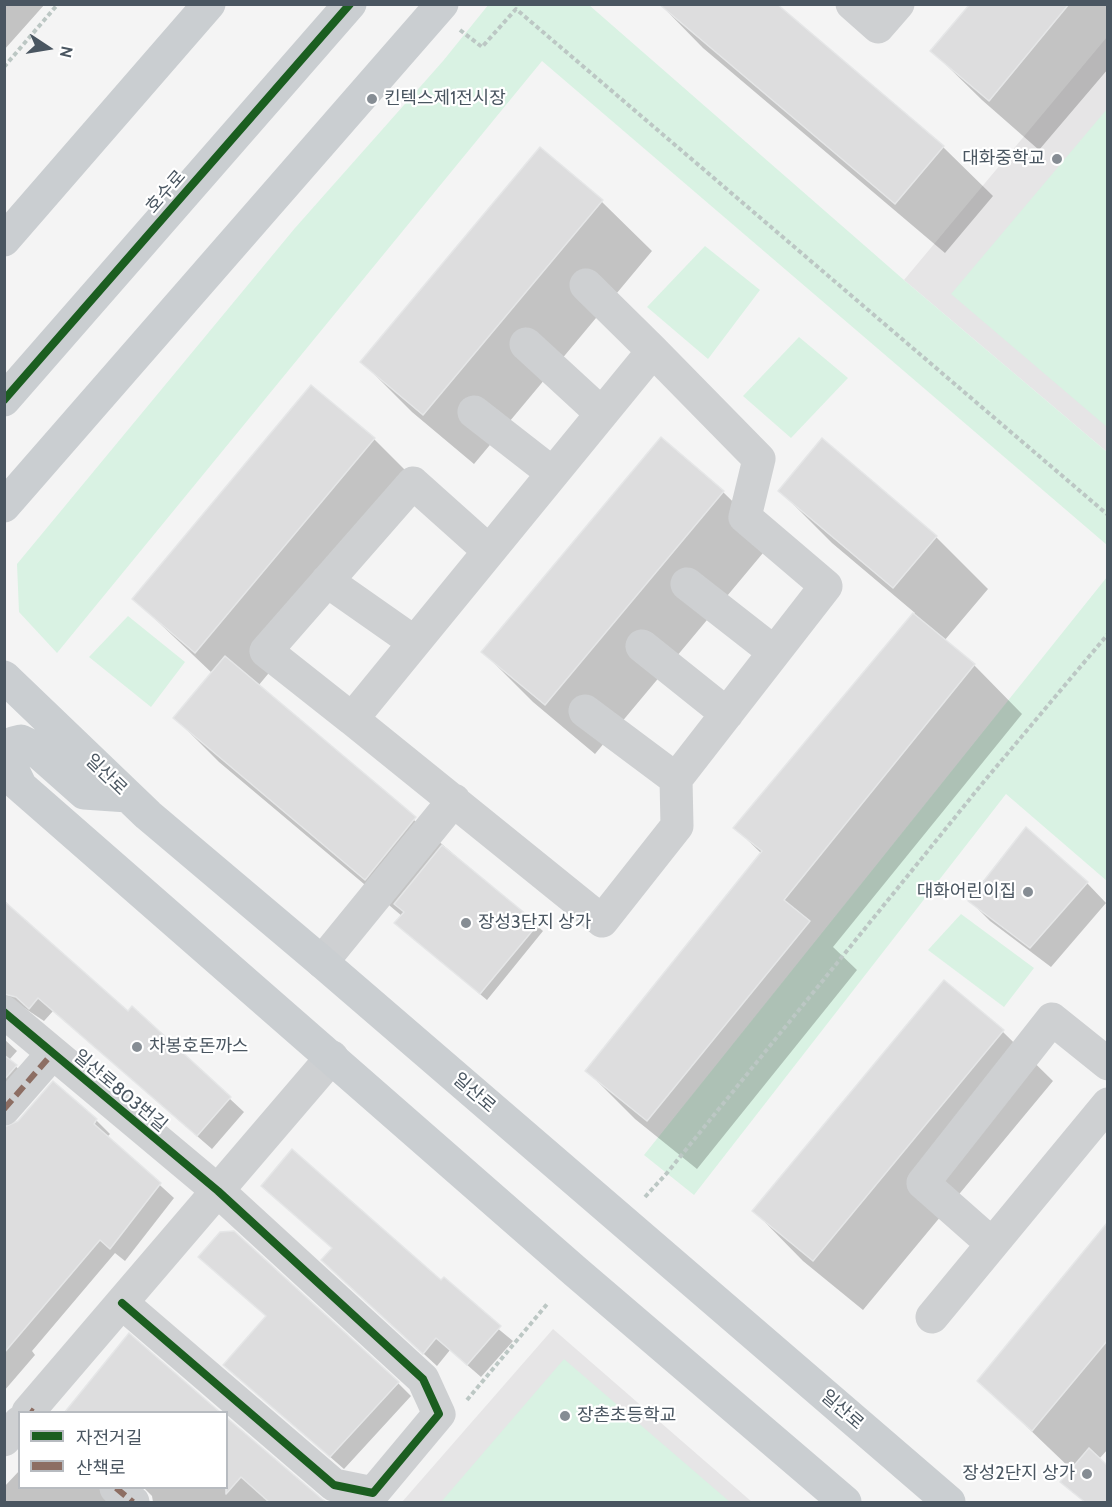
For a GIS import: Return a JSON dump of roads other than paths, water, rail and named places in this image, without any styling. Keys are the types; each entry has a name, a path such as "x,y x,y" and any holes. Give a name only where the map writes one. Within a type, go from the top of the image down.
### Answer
{"main road":[{"path":"4,240 209,4"},
{"name":"호수로","path":"4,400 350,4"},
{"path":"4,506 448,15"},
{"name":"일산로","path":"4,676 128,796 949,1503"},
{"path":"128,796 84,793 31,746 21,741 13,743 8,752 12,778 576,1272 845,1503"}],"street":[{"path":"852,4 878,27 898,4"},
{"path":"489,551 413,483 266,651 602,921 677,826 676,779 826,586 745,517 759,459 586,285"},
{"path":"526,344 601,413"},
{"path":"352,719 551,472 653,351"},
{"path":"474,412 551,472"},
{"path":"327,581 414,642"},
{"path":"687,584 774,652"},
{"path":"642,646 727,714"},
{"path":"585,711 676,779"},
{"path":"322,962 454,800"},
{"name":"일산로803번길","path":"4,1012 218,1191 423,1379 439,1414 373,1492 334,1485 122,1303"},
{"path":"991,1243 923,1183 1052,1019 1107,1064"},
{"path":"4,1109 52,1054"},
{"path":"31,1411 332,1057"},
{"path":"932,1317 1107,1104"},
{"path":"4,1440 18,1425"},
{"path":"117,1489 132,1503"}],"place":[{"name":"킨텍스제1전시장","path":"372,99"},
{"name":"대화중학교","path":"1057,159"},
{"name":"대화어린이집","path":"1028,892"},
{"name":"장성3단지 상가","path":"466,923"},
{"name":"차봉호돈까스","path":"137,1047"},
{"name":"장촌초등학교","path":"565,1416"},
{"name":"장성2단지 상가","path":"1087,1474"}]}
